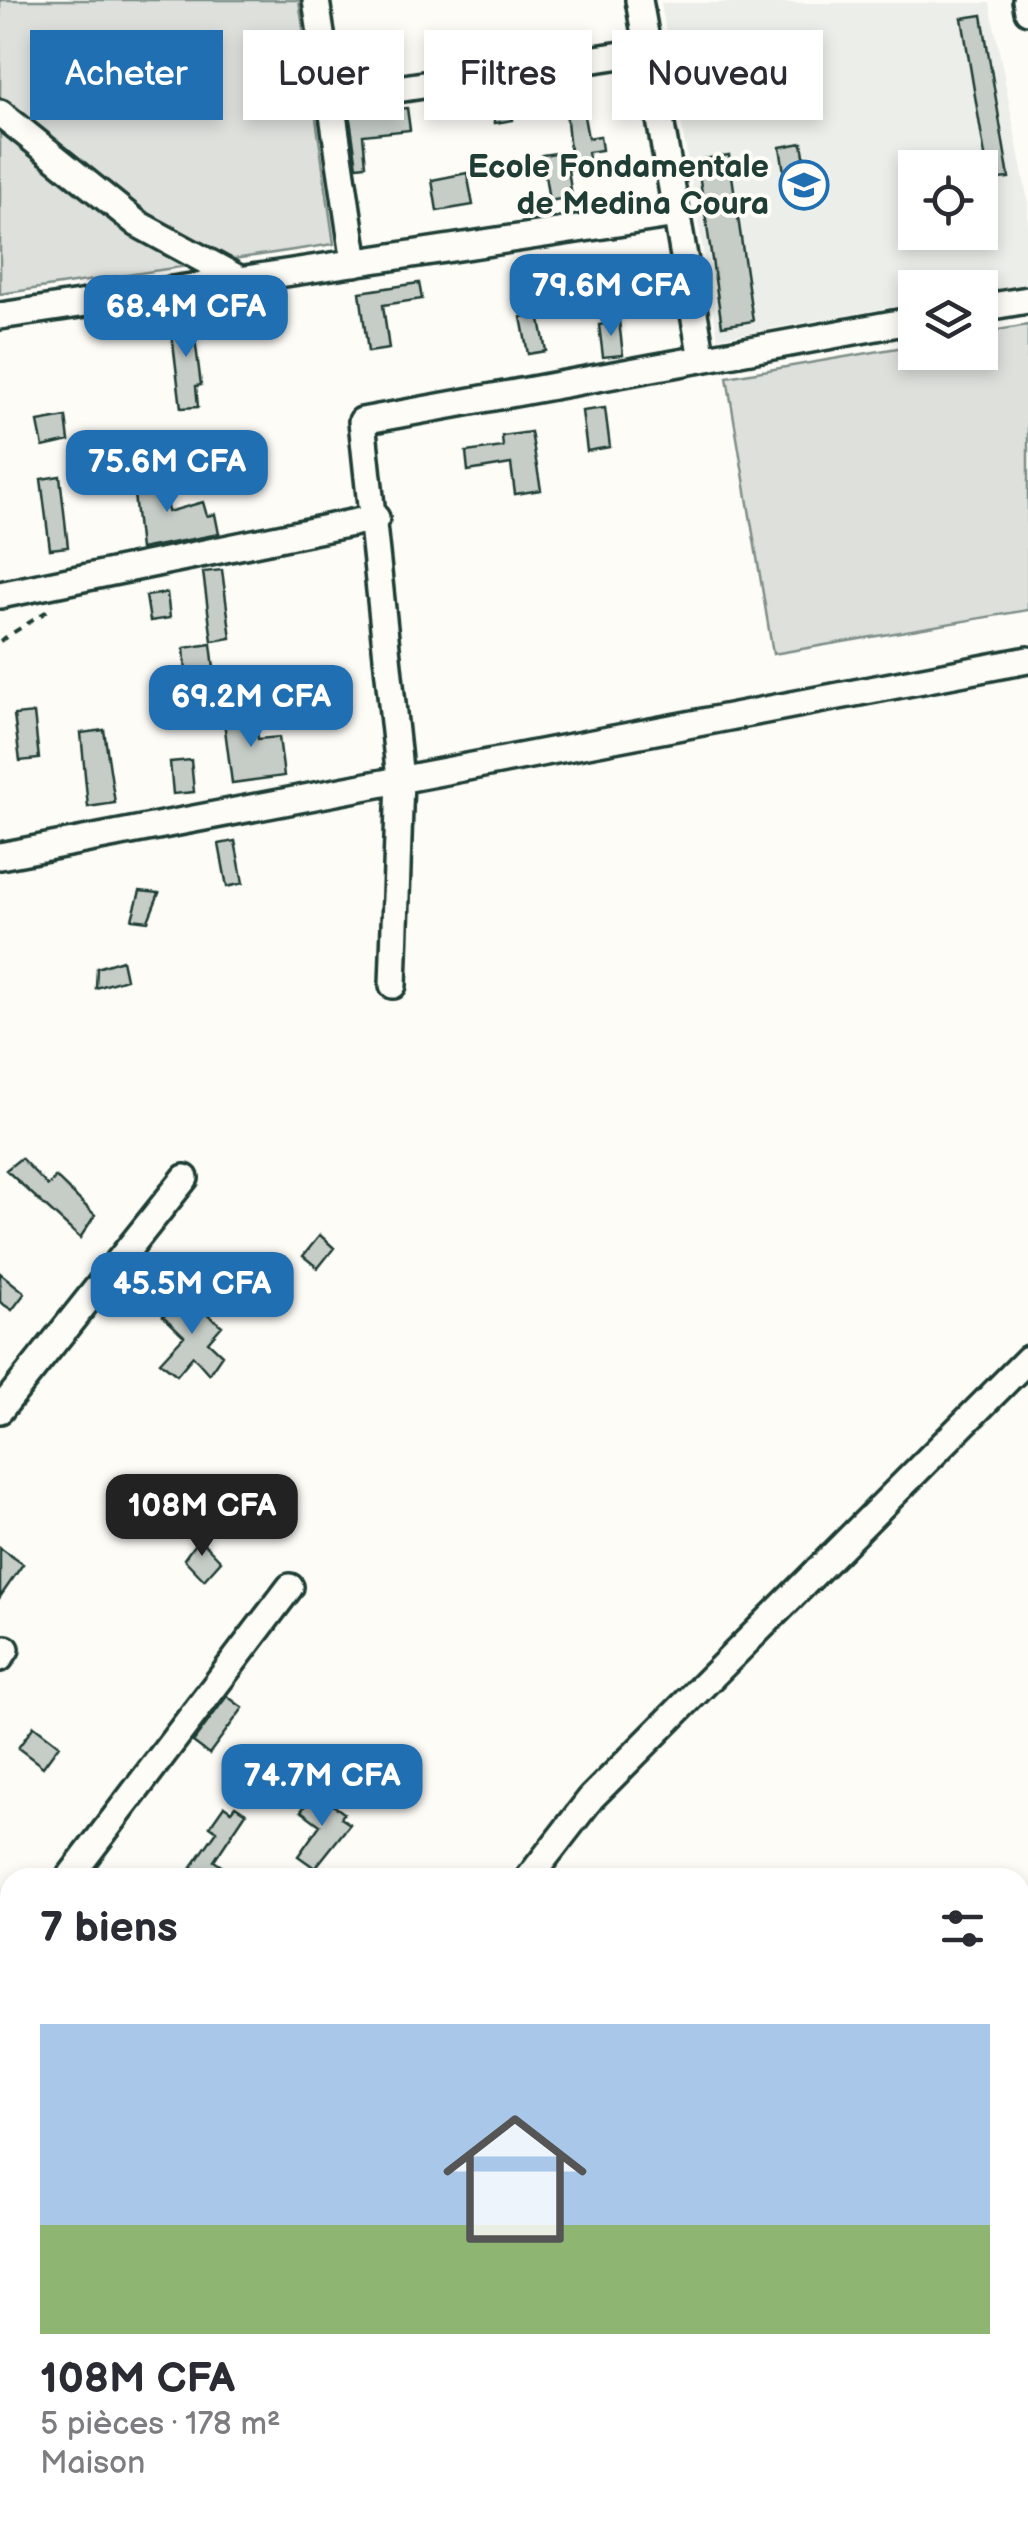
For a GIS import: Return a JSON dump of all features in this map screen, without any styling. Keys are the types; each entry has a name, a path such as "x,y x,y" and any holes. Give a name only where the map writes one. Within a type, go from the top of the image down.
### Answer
{"street":[{"path":"316,0 321,30"},
{"path":"639,0 644,30"},
{"path":"1026,0 1028,11"},
{"path":"404,88 612,56"},
{"path":"0,113 138,224 240,280"},
{"path":"334,120 355,263"},
{"path":"660,120 702,359"},
{"path":"0,316 677,214"},
{"path":"998,305 1028,300"},
{"path":"393,985 400,780 376,518 362,421 898,323"},
{"path":"0,596 376,518"},
{"path":"0,856 1028,660"},
{"path":"0,1410 185,1178"},
{"path":"537,1868 591,1798 1028,1359"},
{"path":"76,1868 290,1587"}],"shaded area":[{"path":"0,0 299,0 303,30 243,30 243,120 316,120 334,244 0,294"},
{"name":"Ecole Fondamentale de Medina Coura","path":"661,3 990,3 1028,202 1028,283 998,289 998,270 898,270 898,306 718,338 681,120 823,120 823,30 666,30"},
{"path":"1028,325 1028,610 773,654 727,377 898,348 898,370 998,370 998,330"}],"building":[{"path":"982,15 1009,178 998,179 998,150 984,150 962,18"},
{"path":"404,108 410,130 363,135 366,165 357,166 350,120 404,120"},
{"path":"567,120 585,120 588,138 600,136 602,150 588,152 590,166 568,169 572,197 549,201 542,155 570,151"},
{"path":"802,143 807,174 785,178 780,147"},
{"path":"729,155 753,321 722,326 697,160"},
{"path":"467,173 473,205 437,211 432,180"},
{"path":"419,283 422,299 383,305 389,349 368,352 360,292"},
{"path":"539,314 546,351 528,354 521,317"},
{"path":"192,315 201,385 196,386 198,407 181,408 170,318"},
{"path":"619,321 623,355 603,357 599,325"},
{"path":"605,408 610,447 587,451 582,411"},
{"path":"66,417 69,441 43,447 38,422"},
{"path":"531,432 541,490 515,494 511,464 468,471 466,452 503,447 502,436"},
{"path":"161,471 168,512 203,502 207,516 215,514 219,534 140,549 132,476"},
{"path":"60,476 68,547 50,549 41,479"},
{"path":"222,570 231,638 212,641 203,572"},
{"path":"167,593 170,618 150,621 146,596"},
{"path":"211,644 214,668 186,672 184,648"},
{"path":"254,710 258,739 279,737 284,776 232,783 223,714"},
{"path":"34,713 39,759 20,761 14,715"},
{"path":"104,730 115,803 88,807 81,733"},
{"path":"191,760 194,792 173,794 170,762"},
{"path":"235,841 243,883 227,887 219,844"},
{"path":"140,891 159,893 148,921 132,919"},
{"path":"122,960 126,979 96,988 97,968"},
{"path":"21,1158 48,1186 56,1177 95,1215 80,1238 6,1170"},
{"path":"320,1235 334,1248 318,1268 303,1256"},
{"path":"0,1273 25,1293 12,1310 0,1302"},
{"path":"184,1295 222,1326 208,1342 222,1355 209,1374 193,1356 177,1375 160,1362 184,1336 163,1316"},
{"path":"199,1538 221,1561 204,1580 184,1559"},
{"path":"0,1548 23,1564 0,1597"},
{"path":"227,1696 243,1708 209,1754 193,1742"},
{"path":"34,1726 59,1745 43,1767 18,1748"},
{"path":"267,1759 284,1771 270,1790 253,1778"},
{"path":"315,1792 344,1813 341,1818 350,1824 315,1868 298,1856 320,1825 301,1811"},
{"path":"224,1806 231,1811 235,1806 246,1813 214,1861 222,1868 191,1868 217,1831 210,1826"}],"place":[{"name":"Ecole Fondamentale de Medina Coura","path":"804,185"}]}
